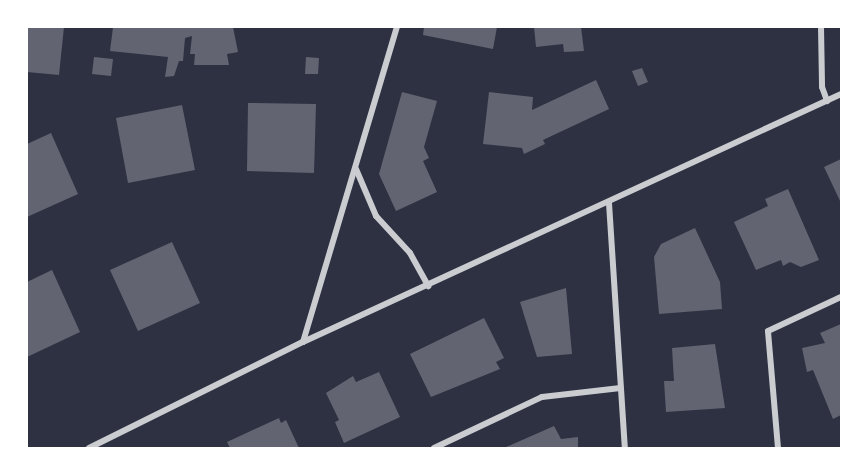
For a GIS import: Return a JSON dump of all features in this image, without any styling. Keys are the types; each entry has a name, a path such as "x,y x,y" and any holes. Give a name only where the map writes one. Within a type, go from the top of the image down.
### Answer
{"street":[{"path":"303,342 397,27"},
{"path":"821,27 822,87 827,101"},
{"path":"89,448 303,342 609,203 841,94"},
{"path":"356,168 376,216 410,253 428,286"},
{"path":"609,203 625,448"},
{"path":"778,448 768,331 841,297"},
{"path":"434,448 542,397 620,388"}],"building":[{"path":"27,27 64,27 59,75 27,72"},
{"path":"113,27 233,27 238,52 227,54 229,65 194,65 195,54 190,54 192,36 185,38 183,61 179,61 174,76 165,77 168,57 110,51"},
{"path":"424,27 497,27 493,49 423,35"},
{"path":"534,27 581,27 584,51 564,52 563,44 536,47"},
{"path":"94,57 113,59 111,76 92,74"},
{"path":"306,57 319,58 318,74 305,74"},
{"path":"642,68 648,82 638,86 632,71"},
{"path":"596,80 609,109 543,140 545,144 524,154 522,148 483,144 489,92 533,97 532,110"},
{"path":"402,92 437,101 424,147 429,158 423,161 437,192 396,211 379,174"},
{"path":"248,103 316,104 314,173 247,171"},
{"path":"182,105 195,170 128,183 116,118"},
{"path":"51,133 78,194 27,217 27,144"},
{"path":"841,159 841,203 824,167"},
{"path":"788,189 819,260 801,267 790,262 783,266 781,260 756,270 734,222 768,206 765,199"},
{"path":"695,228 720,282 722,309 659,314 654,257 661,244"},
{"path":"172,242 200,303 138,331 110,270"},
{"path":"52,270 80,332 27,357 27,282"},
{"path":"566,288 572,354 537,357 520,302"},
{"path":"484,318 504,358 496,362 500,369 431,397 410,354"},
{"path":"841,324 841,415 833,419 813,370 807,372 802,348 825,343 820,333"},
{"path":"715,344 725,408 666,412 664,381 674,381 672,348"},
{"path":"379,372 400,417 344,443 335,422 339,420 326,393 353,376 356,382"},
{"path":"279,418 281,423 286,420 299,448 230,448 227,442"},
{"path":"554,426 561,439 578,437 578,448 504,448"}]}
